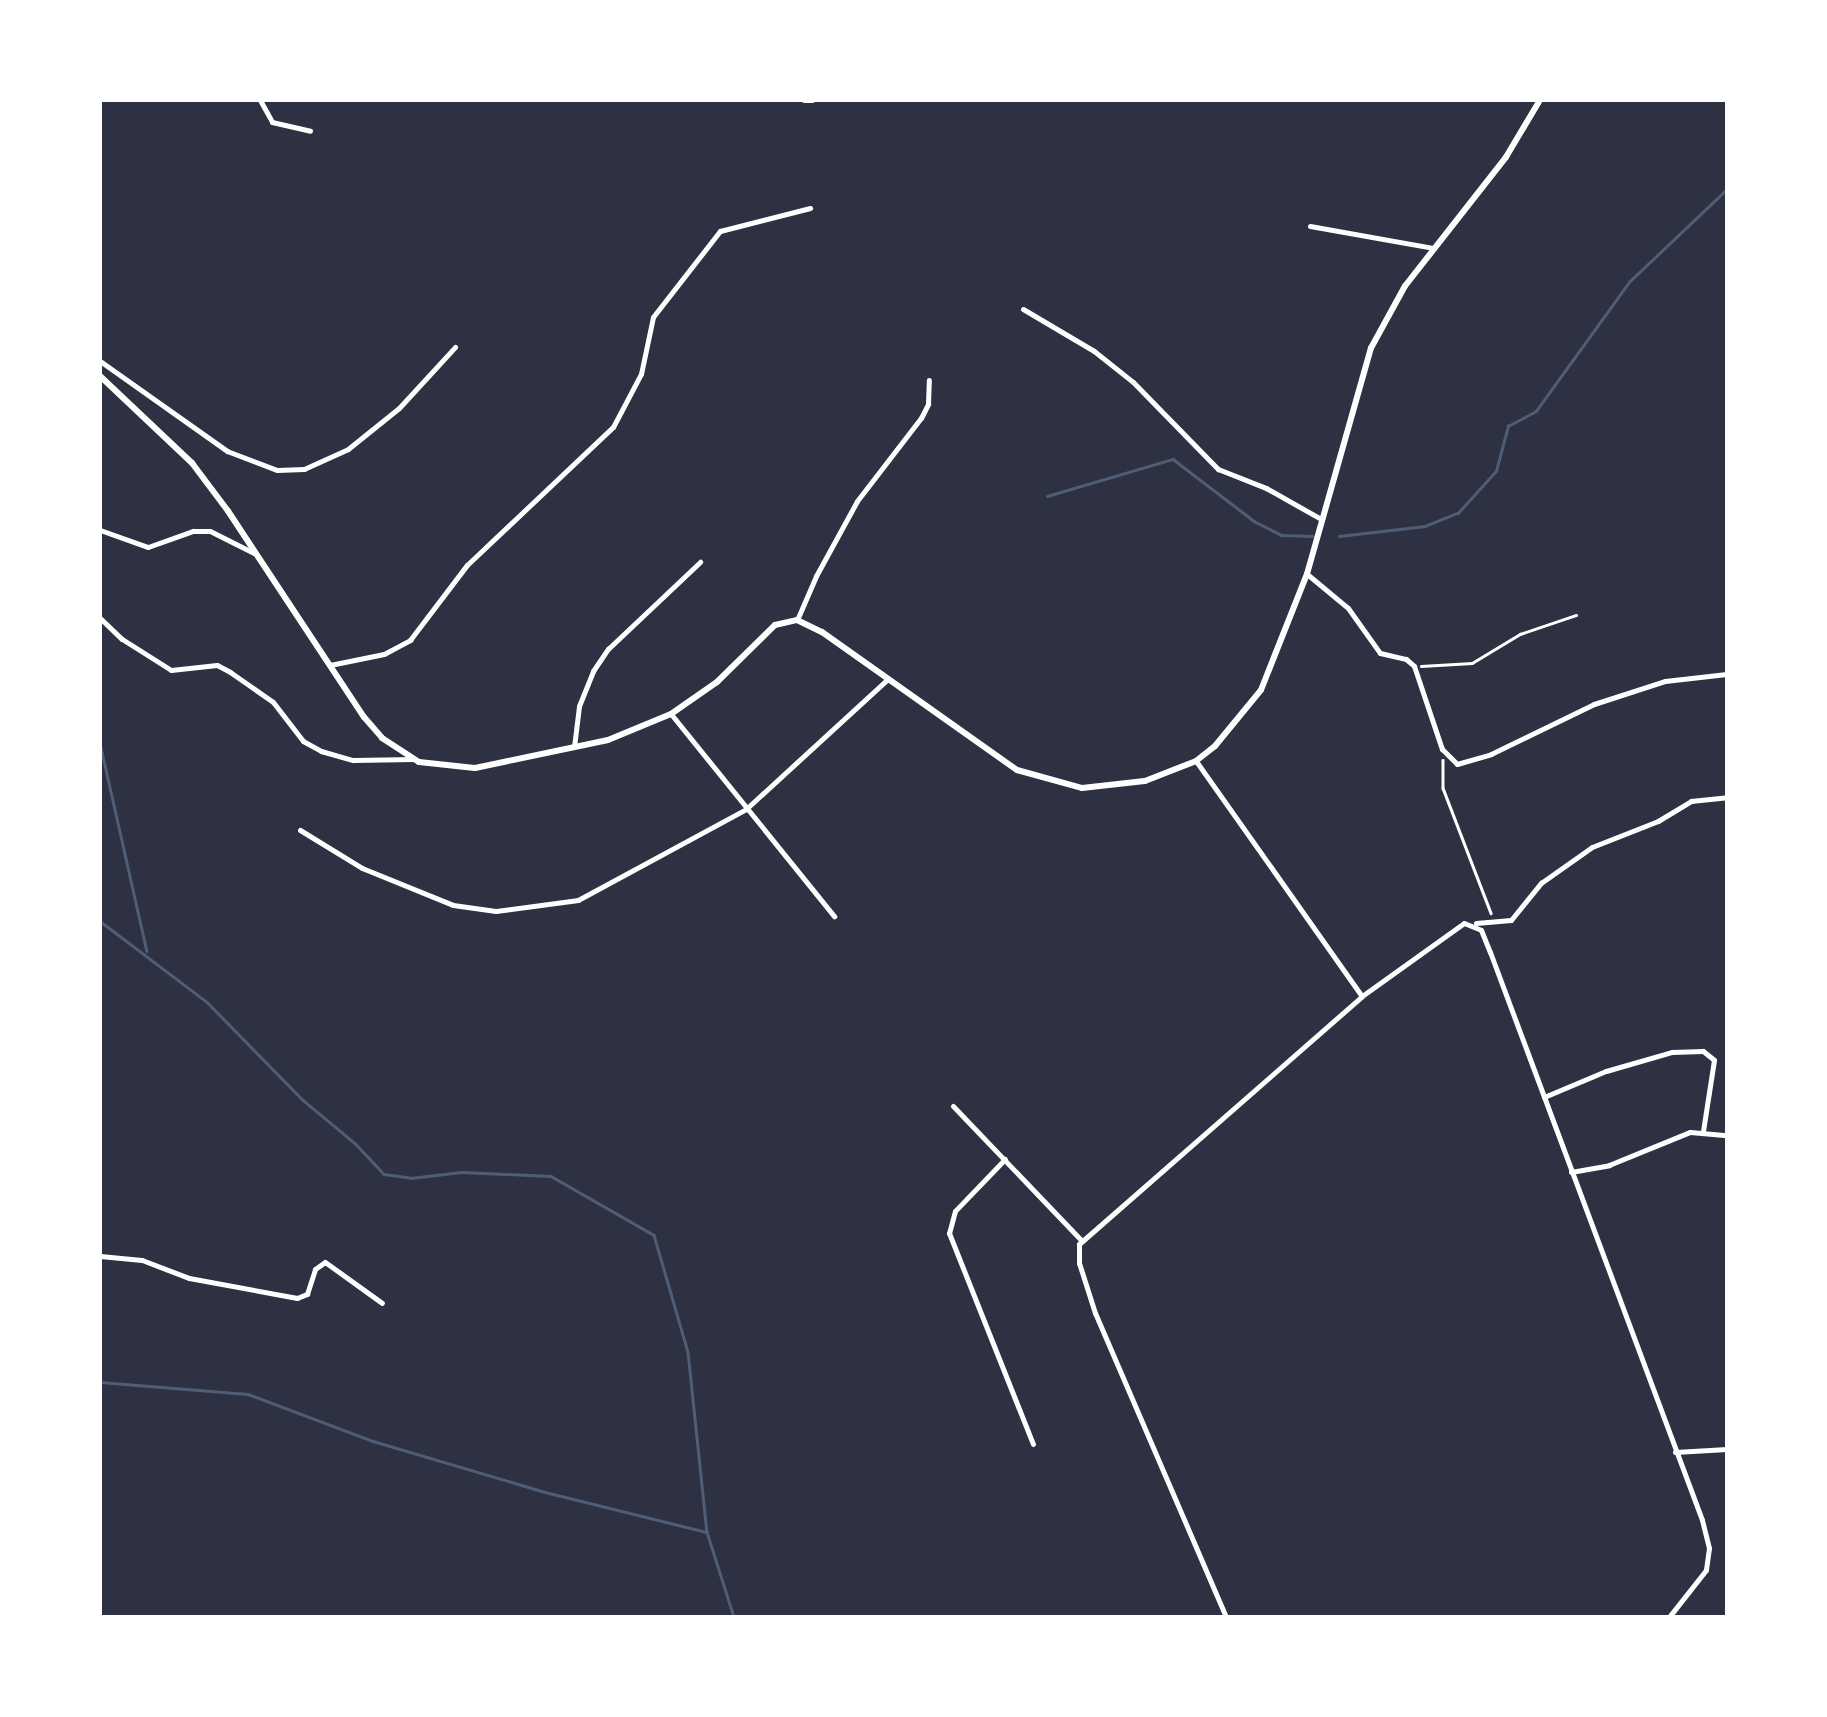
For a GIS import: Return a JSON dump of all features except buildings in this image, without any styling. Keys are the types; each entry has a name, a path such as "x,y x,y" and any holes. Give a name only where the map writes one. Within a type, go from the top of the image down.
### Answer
{"street":[{"path":"260,100 272,122 310,131"},
{"path":"804,100 812,100"},
{"path":"100,618 122,639 170,670 220,666 273,702 310,746 352,760 414,760 434,766 476,768 608,740 672,714 717,682 775,624 798,620 987,752 1038,779 1082,788 1116,786 1166,775 1196,761 1231,731 1261,690 1307,574 1372,348 1405,286 1506,157 1540,100"},
{"path":"327,666 384,654 410,640 468,565 613,427 633,390 654,318 716,236 724,230 810,208"},
{"path":"1310,226 1434,248"},
{"path":"1024,309 1094,351 1133,382 1218,469 1266,488 1321,519"},
{"path":"100,361 227,451 277,470 304,468 348,449 399,408 456,347"},
{"path":"100,376 192,464 256,554 327,666 382,738 414,760"},
{"path":"798,620 816,576 857,500 921,418 928,404 930,380"},
{"path":"100,530 148,547 193,531 210,530 256,554"},
{"path":"574,747 578,706 593,671 608,649 700,562"},
{"path":"1307,574 1348,608 1380,653 1406,659 1414,666 1442,749 1454,762 1471,762 1594,704 1680,678 1727,674"},
{"path":"300,830 407,890 454,905 496,911 578,900 746,809 888,680"},
{"path":"672,714 834,916"},
{"path":"1196,761 1362,996"},
{"path":"1226,1617 1095,1312 1079,1263 1081,1240 1362,996 1455,926 1511,920 1541,883 1592,847 1658,821 1691,801 1727,797"},
{"path":"812,904 818,898"},
{"path":"1470,924 1481,930 1709,1548 1700,1582 1669,1617"},
{"path":"1544,1097 1606,1070 1672,1052 1706,1052 1714,1066 1703,1131"},
{"path":"953,1106 1081,1240"},
{"path":"1571,1172 1609,1166 1668,1138 1703,1131 1727,1134"},
{"path":"1004,1159 955,1210 949,1233 1033,1444"},
{"path":"100,1256 142,1260 189,1278 297,1298 308,1294 315,1270 324,1262 382,1304"},
{"path":"1676,1452 1727,1449"}],"path":[{"path":"1414,666 1472,663 1520,634 1576,614"},
{"path":"1442,749 1443,788 1495,923"}],"waterway":[{"path":"1339,536 1425,526 1458,513 1496,471 1508,426 1536,411 1629,282 1727,189"},
{"path":"1047,496 1173,459 1254,521 1281,535 1312,536"},
{"path":"100,743 147,951"},
{"path":"100,921 207,1002 303,1100 356,1144 384,1174 411,1178 461,1172 551,1176 654,1235 688,1352 707,1532 734,1617"},
{"path":"100,1382 248,1394 373,1441 545,1492 707,1532"}]}
